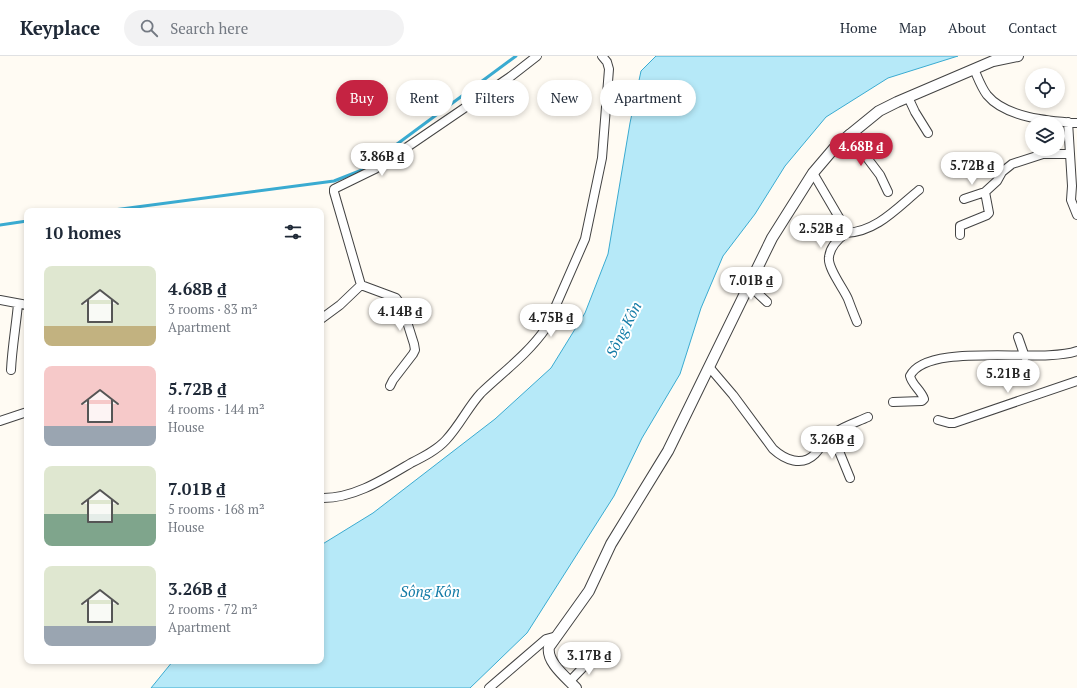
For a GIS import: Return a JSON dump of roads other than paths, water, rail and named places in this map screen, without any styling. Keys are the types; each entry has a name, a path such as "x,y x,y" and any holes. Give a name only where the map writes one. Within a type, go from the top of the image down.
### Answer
{"street":[{"path":"361,285 334,189 376,169 510,77 537,56"},
{"path":"324,498 343,496 378,482 430,453 445,441 469,407 518,360 539,338 546,328 585,240 588,227 602,158 609,69 607,62 602,56"},
{"path":"593,657 573,684 554,663 548,652 549,647 589,591 611,544 668,451 700,385 710,368 726,329 750,286 772,238 813,172 836,146 879,111 993,61 1018,56"},
{"path":"974,69 987,95 1004,107 1033,118 1077,122"},
{"path":"908,97 928,133"},
{"path":"1068,122 1069,154 1073,163 1074,185 1071,200 1077,215"},
{"path":"849,134 880,175 888,192"},
{"path":"964,199 985,192 997,181 1002,172 1012,164 1043,154 1069,154"},
{"path":"813,172 844,226 846,233"},
{"path":"857,322 848,298 830,266 828,259 830,250 835,242 846,233 858,233 871,228 919,190"},
{"path":"960,235 960,226 989,213 985,192"},
{"path":"324,317 340,305 361,285"},
{"path":"361,285 396,298 402,306 414,344 415,350 413,354 390,386"},
{"path":"750,286 767,302"},
{"path":"0,300 23,304 13,338 11,370"},
{"path":"1018,338 1025,357"},
{"path":"893,402 924,400 912,382 910,376 919,367 933,360 952,357 1006,355 1025,357 1064,355 1077,352"},
{"path":"710,368 742,406 773,449 780,456 793,461 808,459 832,434 868,417"},
{"path":"938,420 954,423 1077,381"},
{"path":"0,420 24,413"},
{"path":"832,434 850,478"},
{"path":"490,688 546,639 557,636"}],"water":[{"name":"Sông Kôn","path":"656,56 958,56 888,78 826,117 785,166 755,214 723,256 701,308 680,374 642,438 614,496 527,633 470,688 151,688 171,664 324,664 324,543 373,513 495,419 551,368 585,313 608,254 631,116 696,116 696,80 639,80 641,71"}],"waterway":[{"path":"129,208 334,181 362,170 516,56"},
{"path":"0,225 24,221"}]}
